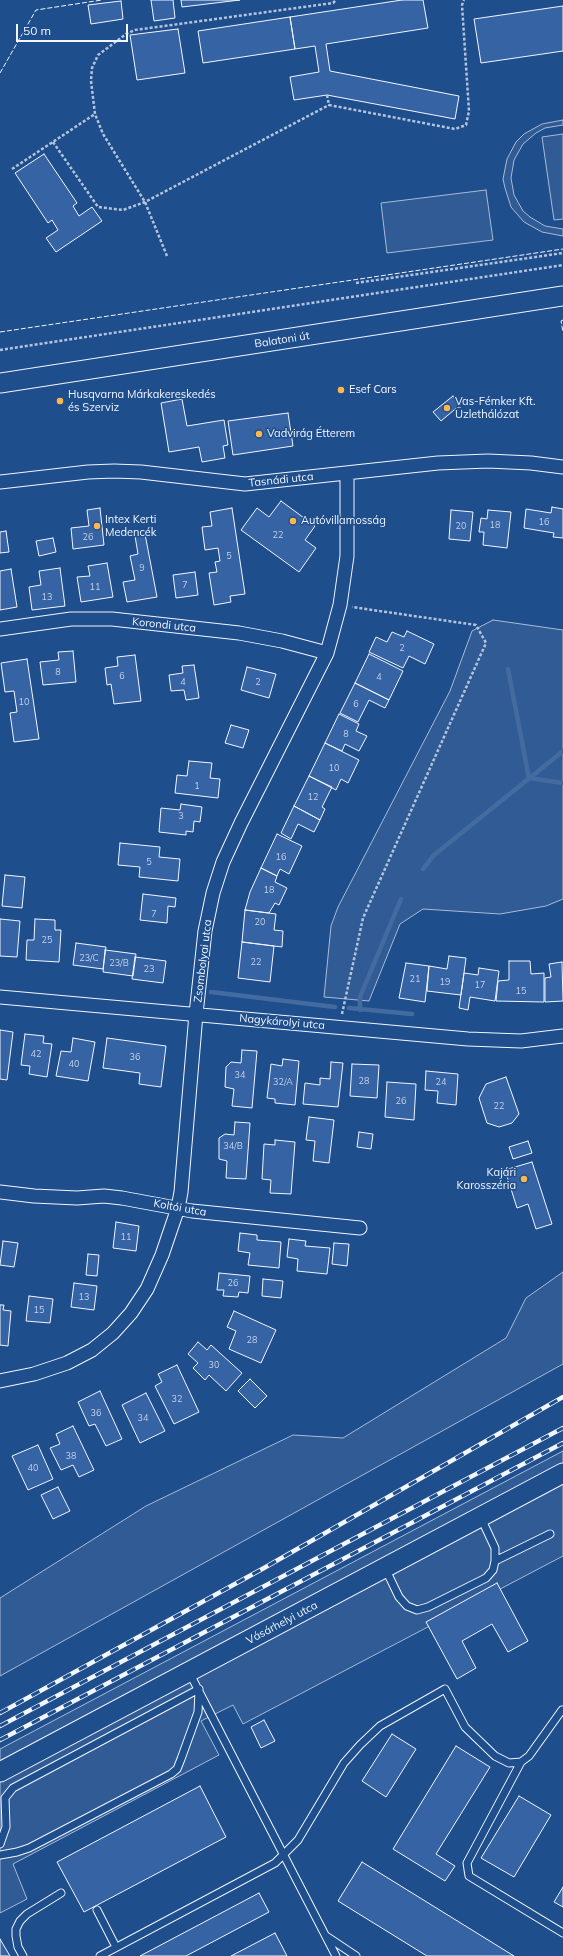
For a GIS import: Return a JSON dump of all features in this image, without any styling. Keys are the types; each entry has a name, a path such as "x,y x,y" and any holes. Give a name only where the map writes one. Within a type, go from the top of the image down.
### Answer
{"street":[{"name":"Balatoni út","path":"0,383 563,296"},
{"name":"Tasnádi utca","path":"0,482 88,472 114,471 140,472 245,484 438,463 488,461 531,463 563,467"},
{"name":"Zsombolyai utca","path":"0,1381 34,1374 67,1363 92,1350 113,1333 131,1313 146,1289 162,1255 178,1208 181,1192 196,1014 205,931 213,893 223,862 327,653 340,605 347,556 347,474"},
{"name":"Korondi utca","path":"0,629 71,619 112,619 239,633 282,641 327,653"},
{"name":"Nagykárolyi utca","path":"0,997 468,1039 521,1041 563,1036"},
{"name":"Koltói utca","path":"0,1192 34,1196 76,1198 104,1196 192,1211 360,1228"},
{"name":"Vásárhelyi utca","path":"0,1772 563,1473"}],"lane":[{"path":"385,1568 399,1597 407,1606 418,1610 428,1607 486,1578 493,1570 495,1548 481,1517"},
{"path":"495,1561 550,1534"},
{"path":"189,1672 336,1956"},
{"path":"0,1844 6,1827 5,1798 13,1788 199,1689"},
{"path":"0,1855 29,1848 171,1774 176,1769 181,1759 198,1712 199,1689"},
{"path":"100,1956 275,1863 284,1856 298,1840 344,1763 360,1745 380,1726 445,1689 465,1727 481,1743 495,1756 509,1763 521,1762"},
{"path":"562,1710 530,1756 521,1762 467,1863 469,1876 563,1933"},
{"path":"23,1956 18,1947 16,1936 20,1921 26,1914 61,1893"},
{"path":"97,1910 116,1947"},
{"path":"326,1936 356,1956"}],"path":[{"path":"167,256 145,202 103,134 95,114 91,81 92,68 98,55 126,34 135,30 333,3 336,0"},
{"path":"53,142 98,207 123,210 145,202 329,105 455,129 466,125 469,111 462,5 464,0"},
{"path":"328,95 329,105"},
{"path":"12,169 95,114"},
{"path":"356,283 563,253"},
{"path":"0,350 563,265"},
{"path":"339,1027 363,918 486,643 476,625 340,605"}],"shaded area":[{"path":"563,120 563,125 545,128 536,133 523,144 514,160 511,178 514,195 523,211 545,226 563,229 563,236 542,232 524,222 511,207 503,179 507,159 516,142 524,134 542,124"},
{"path":"563,134 563,219 554,220 542,137"},
{"path":"486,190 493,240 387,253 381,203"},
{"path":"493,620 563,630 563,899 546,906 500,914 423,909 400,924 369,1001 324,997 331,926 338,907 450,691 472,631"},
{"path":"563,1272 563,1364 0,1676 0,1598 146,1506 293,1435 343,1438 506,1338 526,1298"},
{"path":"563,1451 563,1556 243,1724 233,1705 201,1721 219,1755 13,1864 27,1899 0,1913 0,1749"}],"building":[{"path":"151,0 173,0 175,18 154,21"},
{"path":"181,0 240,0 182,7"},
{"path":"402,0 423,0 428,28 326,44 330,71 459,96 455,119 327,95 294,100 290,77 319,72 315,46 295,49 290,17"},
{"path":"121,1 123,19 91,24 88,5"},
{"path":"563,6 563,51 481,63 474,19"},
{"path":"290,17 295,49 203,63 198,31"},
{"path":"178,29 185,73 137,80 130,35"},
{"path":"44,154 77,203 73,206 79,216 92,207 102,221 56,252 46,238 58,230 52,220 48,223 15,173"},
{"name":"Vas-Fémker Kft. Üzlethálózat","path":"453,396 460,405 441,421 433,412"},
{"path":"182,399 187,426 224,420 228,445 223,446 225,458 202,462 199,447 169,452 161,403"},
{"path":"288,413 293,446 233,455 228,421"},
{"path":"281,501 315,526 305,540 316,548 299,572 241,530 257,508 269,517"},
{"path":"552,507 563,509 563,538 553,537 554,533 524,528 526,509 551,513"},
{"path":"100,508 104,545 73,549 71,528 89,526 87,510"},
{"path":"232,508 245,594 230,596 231,602 214,605 209,573 217,572 215,562 220,561 218,548 205,550 202,527 212,526 210,512"},
{"path":"451,510 473,512 470,541 449,539"},
{"path":"488,510 511,512 507,548 483,545 484,532 479,532 481,518 487,519"},
{"path":"6,531 9,552 0,553 0,532"},
{"path":"145,534 157,597 127,602 123,582 135,580 130,556 138,554 135,536"},
{"path":"53,538 56,552 39,556 36,541"},
{"path":"107,563 113,597 81,602 77,577 90,576 88,566"},
{"path":"60,568 65,606 32,610 29,587 41,585 39,571"},
{"path":"11,569 17,607 0,610 0,571"},
{"path":"195,572 198,595 176,598 173,575"},
{"path":"407,631 434,644 425,664 409,656 403,668 369,652 376,637 387,642 392,632 404,637"},
{"path":"73,651 76,682 43,685 40,662 59,660 58,652"},
{"path":"369,654 403,671 389,700 355,683"},
{"path":"135,655 141,701 114,704 111,684 107,685 105,668 118,666 117,657"},
{"path":"27,659 39,739 14,742 10,713 17,712 14,691 5,692 1,663"},
{"path":"194,665 199,698 186,700 184,690 171,691 169,675 183,673 182,666"},
{"path":"247,667 276,674 269,698 241,690"},
{"path":"355,683 389,700 385,708 369,700 358,722 340,713"},
{"path":"339,714 359,724 356,731 367,736 359,751 345,744 342,751 325,743"},
{"path":"231,725 249,730 243,748 225,743"},
{"path":"325,743 359,760 348,783 341,779 336,790 309,776"},
{"path":"189,761 212,763 210,778 220,779 218,798 175,793 177,775 187,776"},
{"path":"309,776 332,787 322,807 325,809 320,820 294,806"},
{"path":"181,804 202,807 200,822 194,821 193,832 186,831 186,835 159,832 161,808 180,810"},
{"path":"294,806 320,820 314,832 298,824 291,839 281,833"},
{"path":"277,834 302,846 289,874 280,869 277,876 261,868"},
{"path":"120,843 160,847 159,857 180,859 178,881 139,877 140,867 118,865"},
{"path":"261,868 277,876 275,882 287,888 279,905 275,903 269,913 245,910 250,892"},
{"path":"5,875 25,877 22,908 2,906"},
{"path":"143,894 176,898 175,907 168,906 167,923 140,920"},
{"path":"245,910 276,914 274,930 283,931 282,947 242,942"},
{"path":"0,919 20,921 17,957 0,956"},
{"path":"35,919 55,920 55,930 61,930 59,962 26,960 27,940 34,940"},
{"path":"242,942 274,946 270,982 238,978"},
{"path":"76,943 106,947 103,969 73,965"},
{"path":"105,950 136,954 133,976 103,972"},
{"path":"449,956 466,958 461,995 427,991 429,966 447,969"},
{"path":"135,957 166,961 163,983 132,979"},
{"path":"509,961 530,961 531,974 544,973 544,1002 496,1001 498,981 509,980"},
{"path":"562,962 563,1001 545,1002 545,978 551,977 549,964"},
{"path":"406,963 429,966 425,1002 399,998"},
{"path":"479,968 499,971 495,1001 470,997 468,1010 459,1008 464,973 478,975"},
{"path":"0,1030 13,1032 7,1080 0,1079"},
{"path":"25,1034 44,1036 43,1043 52,1044 47,1077 29,1074 30,1066 21,1065"},
{"path":"73,1038 95,1042 88,1081 56,1076 61,1051 71,1052"},
{"path":"107,1038 166,1046 161,1087 139,1084 140,1073 103,1068"},
{"path":"242,1050 257,1051 252,1108 232,1106 234,1089 225,1087 226,1067 231,1062 241,1063"},
{"path":"283,1059 299,1061 295,1105 275,1103 275,1099 267,1098 271,1064 282,1066"},
{"path":"331,1062 343,1063 338,1107 303,1104 305,1083 320,1085 320,1078 330,1079"},
{"path":"352,1064 379,1065 377,1098 350,1096"},
{"path":"426,1071 458,1074 456,1105 437,1103 438,1091 425,1090"},
{"path":"506,1077 519,1114 512,1123 499,1127 487,1123 479,1098 486,1084"},
{"path":"387,1082 416,1084 414,1120 385,1117"},
{"path":"309,1117 334,1120 329,1163 313,1161 315,1141 306,1140"},
{"path":"235,1122 250,1123 246,1179 226,1178 227,1161 219,1159 219,1138 225,1134 234,1135"},
{"path":"359,1132 373,1134 371,1149 357,1147"},
{"path":"275,1140 295,1142 291,1194 270,1193 271,1180 262,1179 264,1144 275,1145"},
{"path":"528,1141 532,1153 513,1159 509,1147"},
{"path":"532,1162 552,1224 536,1229 528,1204 517,1208 505,1170"},
{"path":"116,1222 139,1226 136,1251 113,1248"},
{"path":"240,1233 257,1235 257,1240 281,1242 279,1268 248,1265 250,1253 238,1251"},
{"path":"289,1239 306,1241 305,1246 330,1248 327,1274 297,1271 298,1259 287,1257"},
{"path":"3,1241 18,1243 14,1267 0,1265"},
{"path":"334,1243 349,1244 347,1266 332,1264"},
{"path":"88,1254 99,1255 97,1276 86,1275"},
{"path":"219,1273 250,1276 248,1293 239,1292 238,1297 223,1296 224,1290 217,1290"},
{"path":"263,1279 283,1281 281,1298 262,1296"},
{"path":"74,1283 97,1286 94,1310 71,1307"},
{"path":"29,1296 53,1299 50,1323 26,1321"},
{"path":"0,1305 4,1305 3,1310 11,1311 8,1346 0,1345"},
{"path":"234,1311 276,1330 261,1363 229,1349 236,1331 227,1327"},
{"path":"198,1342 207,1350 211,1345 242,1373 226,1391 209,1375 205,1380 193,1368 198,1363 188,1354"},
{"path":"177,1365 199,1412 174,1424 155,1386 162,1382 158,1374"},
{"path":"250,1379 267,1396 255,1408 238,1391"},
{"path":"100,1391 122,1439 106,1446 95,1424 89,1426 78,1402"},
{"path":"146,1393 165,1431 140,1443 122,1405"},
{"path":"73,1426 94,1470 79,1477 73,1465 61,1470 50,1448 60,1444 56,1434"},
{"path":"38,1445 53,1479 28,1490 12,1456"},
{"path":"58,1487 70,1511 53,1519 41,1495"},
{"path":"497,1583 528,1641 508,1652 492,1624 462,1641 476,1668 457,1679 426,1622"},
{"path":"264,1720 275,1741 261,1748 251,1727"},
{"path":"392,1734 416,1749 386,1797 362,1781"},
{"path":"456,1746 490,1767 436,1854 455,1866 445,1881 393,1849"},
{"path":"200,1786 226,1837 84,1912 57,1862"},
{"path":"519,1796 551,1815 514,1877 481,1858"},
{"path":"362,1862 514,1956 427,1956 338,1901"},
{"path":"563,1887 563,1907 554,1902"},
{"path":"259,1893 269,1912 186,1956 140,1956"},
{"path":"275,1933 287,1956 231,1956"},
{"path":"0,1939 10,1956 0,1956"}],"waterway":[{"path":"508,669 529,778"},
{"path":"423,869 434,855 563,751"},
{"path":"529,778 563,783"},
{"path":"360,1010 360,997 401,899"},
{"path":"211,992 335,1007"},
{"path":"349,1008 412,1014"}],"railway":[{"path":"0,1713 264,1568 563,1397"},
{"path":"0,1726 563,1428"},
{"path":"0,1740 563,1443"}],"fence":[{"path":"0,73 36,10 102,0"},
{"path":"0,332 563,249"},
{"path":"563,320 561,321 563,332"}],"place":[{"name":"Esef Cars","path":"341,390"},
{"name":"Husqvarna Márkakereskedés és Szerviz","path":"60,401"},
{"name":"Vas-Fémker Kft. Üzlethálózat","path":"447,408"},
{"name":"Vadvirág Étterem","path":"259,434"},
{"name":"Autóvillamosság","path":"293,521"},
{"name":"Intex Kerti Medencék","path":"97,526"},
{"name":"Kajári Karosszéria","path":"524,1179"}]}
